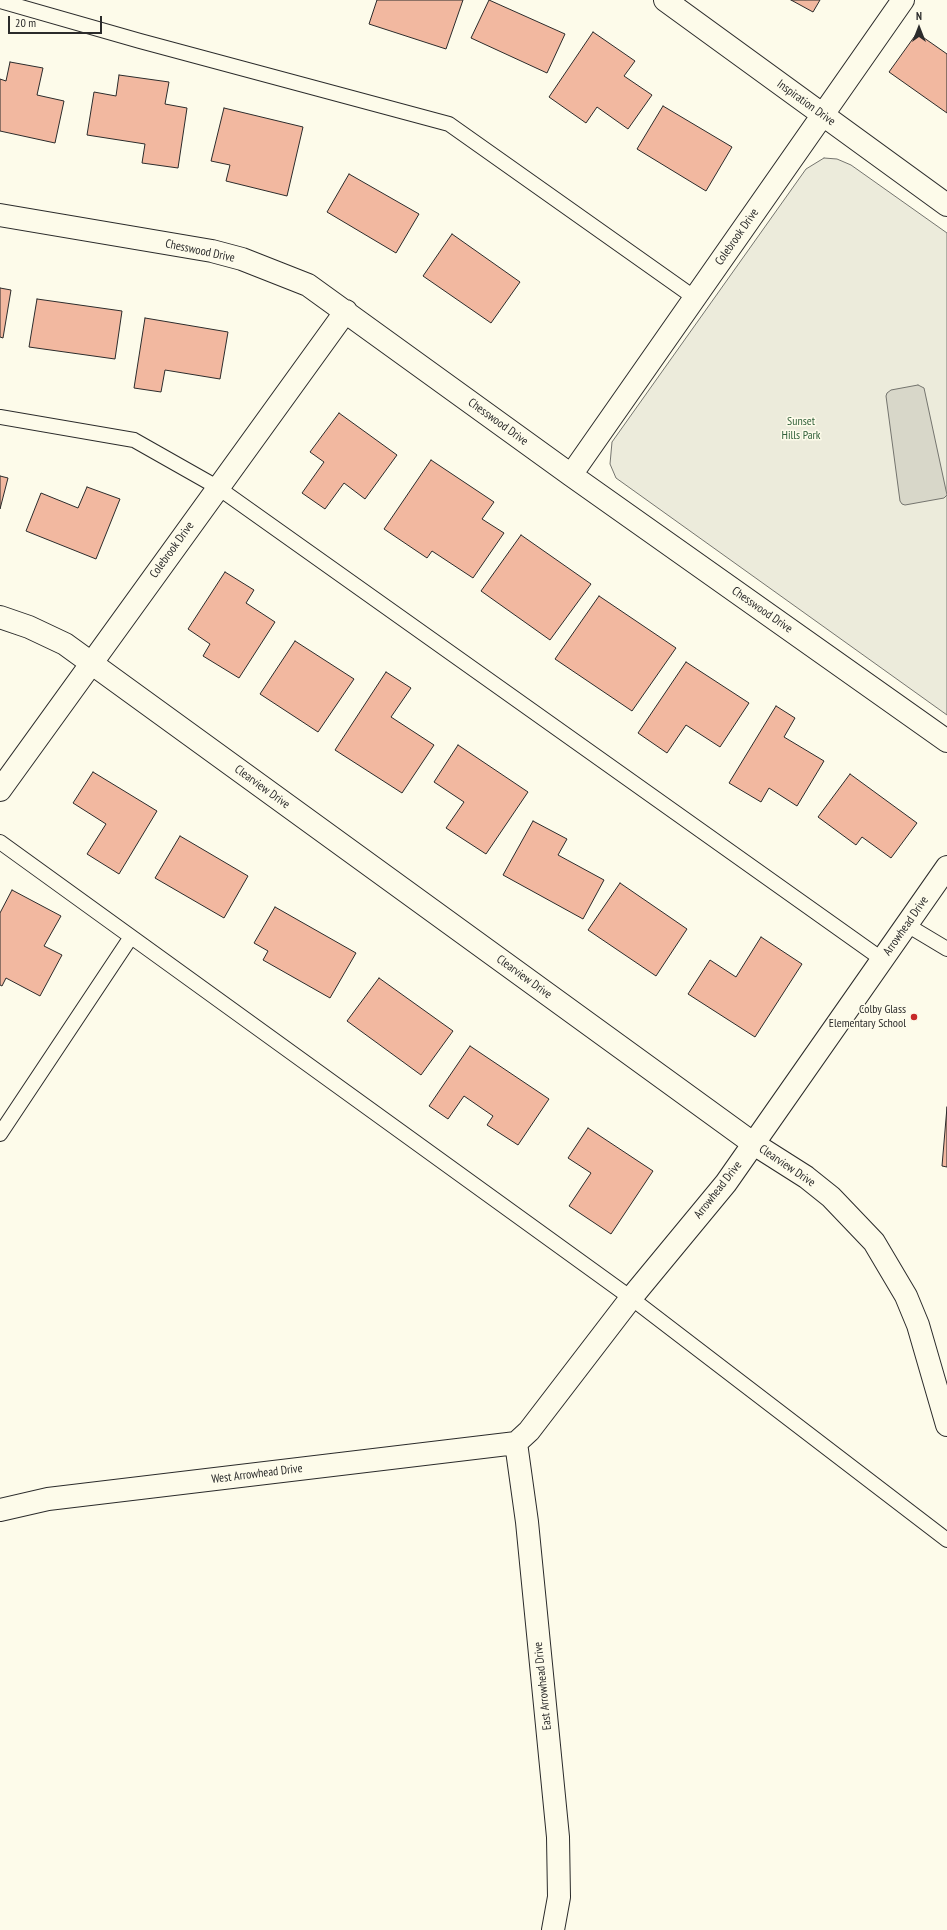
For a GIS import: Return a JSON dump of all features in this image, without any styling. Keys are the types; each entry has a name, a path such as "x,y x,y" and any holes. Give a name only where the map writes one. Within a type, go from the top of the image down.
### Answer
{"street":[{"name":"Inspiration Drive","path":"665,0 947,205"},
{"name":"Colebrook Drive","path":"571,475 903,0"},
{"name":"Chesswood Drive","path":"0,215 212,251 234,257 308,285 571,475 947,741"},
{"name":"Colebrook Drive","path":"0,790 217,487 346,311"},
{"name":"Clearview Drive","path":"0,617 29,627 65,644 754,1144 806,1178 831,1197 874,1242 909,1304 918,1325 947,1423"},
{"name":"Arrowhead Drive","path":"516,1443 529,1431 631,1298 726,1183 947,867"},
{"name":"West Arrowhead Drive","path":"0,1510 48,1499 516,1443"},
{"name":"East Arrowhead Drive","path":"516,1443 527,1522 558,1837 559,1897 553,1930"}],"lane":[{"path":"0,1 140,41 449,124 695,298"},
{"path":"0,417 134,440 217,487 883,960"},
{"path":"0,842 631,1298 947,1540"},
{"path":"907,925 947,950"},
{"path":"0,1134 131,937"}],"green space":[{"name":"Sunset Hills Park","path":"824,158 837,159 851,165 947,233 947,715 616,478 610,464 612,442 806,169"}],"shaded area":[{"path":"918,385 924,388 947,495 944,498 905,505 900,501 886,396 891,390"}],"building":[{"path":"377,0 463,0 446,49 369,24"},
{"path":"489,0 565,34 547,73 471,38"},
{"path":"791,0 820,0 813,12"},
{"path":"593,32 635,61 624,76 652,95 628,129 597,107 586,123 549,97"},
{"path":"917,33 947,54 947,113 889,72"},
{"path":"10,62 43,68 37,95 64,101 55,143 0,131 0,79 6,81"},
{"path":"119,75 169,82 165,104 187,108 178,168 142,163 145,144 87,135 94,92 116,96"},
{"path":"663,106 732,147 706,191 637,149"},
{"path":"224,108 303,127 287,196 226,181 230,165 211,161"},
{"path":"349,174 419,214 396,253 327,212"},
{"path":"452,234 520,282 491,323 423,276"},
{"path":"0,288 11,290 3,338 0,337"},
{"path":"37,299 122,311 115,359 29,347"},
{"path":"145,318 228,332 220,379 165,370 161,392 134,388"},
{"path":"339,413 397,455 365,499 344,483 325,509 302,493 324,462 310,452"},
{"path":"431,460 494,502 482,519 504,533 473,578 432,551 427,558 384,529"},
{"path":"0,476 8,478 0,509"},
{"path":"87,487 120,499 96,559 26,531 41,493 78,508"},
{"path":"521,535 591,584 550,640 481,591"},
{"path":"225,572 254,590 246,603 275,622 239,678 203,656 210,644 188,629"},
{"path":"599,596 676,648 632,711 555,659"},
{"path":"295,641 354,679 318,732 260,694"},
{"path":"686,662 749,703 720,747 686,725 667,753 638,733"},
{"path":"386,672 411,688 391,717 434,745 402,793 335,750"},
{"path":"776,706 795,718 784,737 824,761 797,806 769,788 761,802 729,783"},
{"path":"458,745 528,792 486,854 446,828 464,802 434,782"},
{"path":"93,772 157,811 119,874 87,854 106,824 73,803"},
{"path":"850,774 917,823 891,858 862,837 856,845 818,817"},
{"path":"533,821 567,839 558,855 604,880 583,919 503,875"},
{"path":"180,836 248,876 224,918 155,878"},
{"path":"620,883 687,929 656,976 588,930"},
{"path":"12,890 61,916 44,946 62,955 40,996 6,978 2,986 0,985 0,913"},
{"path":"275,907 356,953 330,998 263,960 268,951 254,943"},
{"path":"761,937 802,964 755,1037 688,994 710,960 736,977"},
{"path":"379,978 453,1031 421,1075 347,1021"},
{"path":"470,1046 549,1099 518,1145 487,1125 493,1116 464,1096 448,1119 429,1106"},
{"path":"947,1107 947,1167 942,1166"},
{"path":"588,1128 653,1171 611,1234 569,1206 591,1173 568,1158"}],"place":[{"name":"Colby Glass Elementary School","path":"914,1017"}]}
